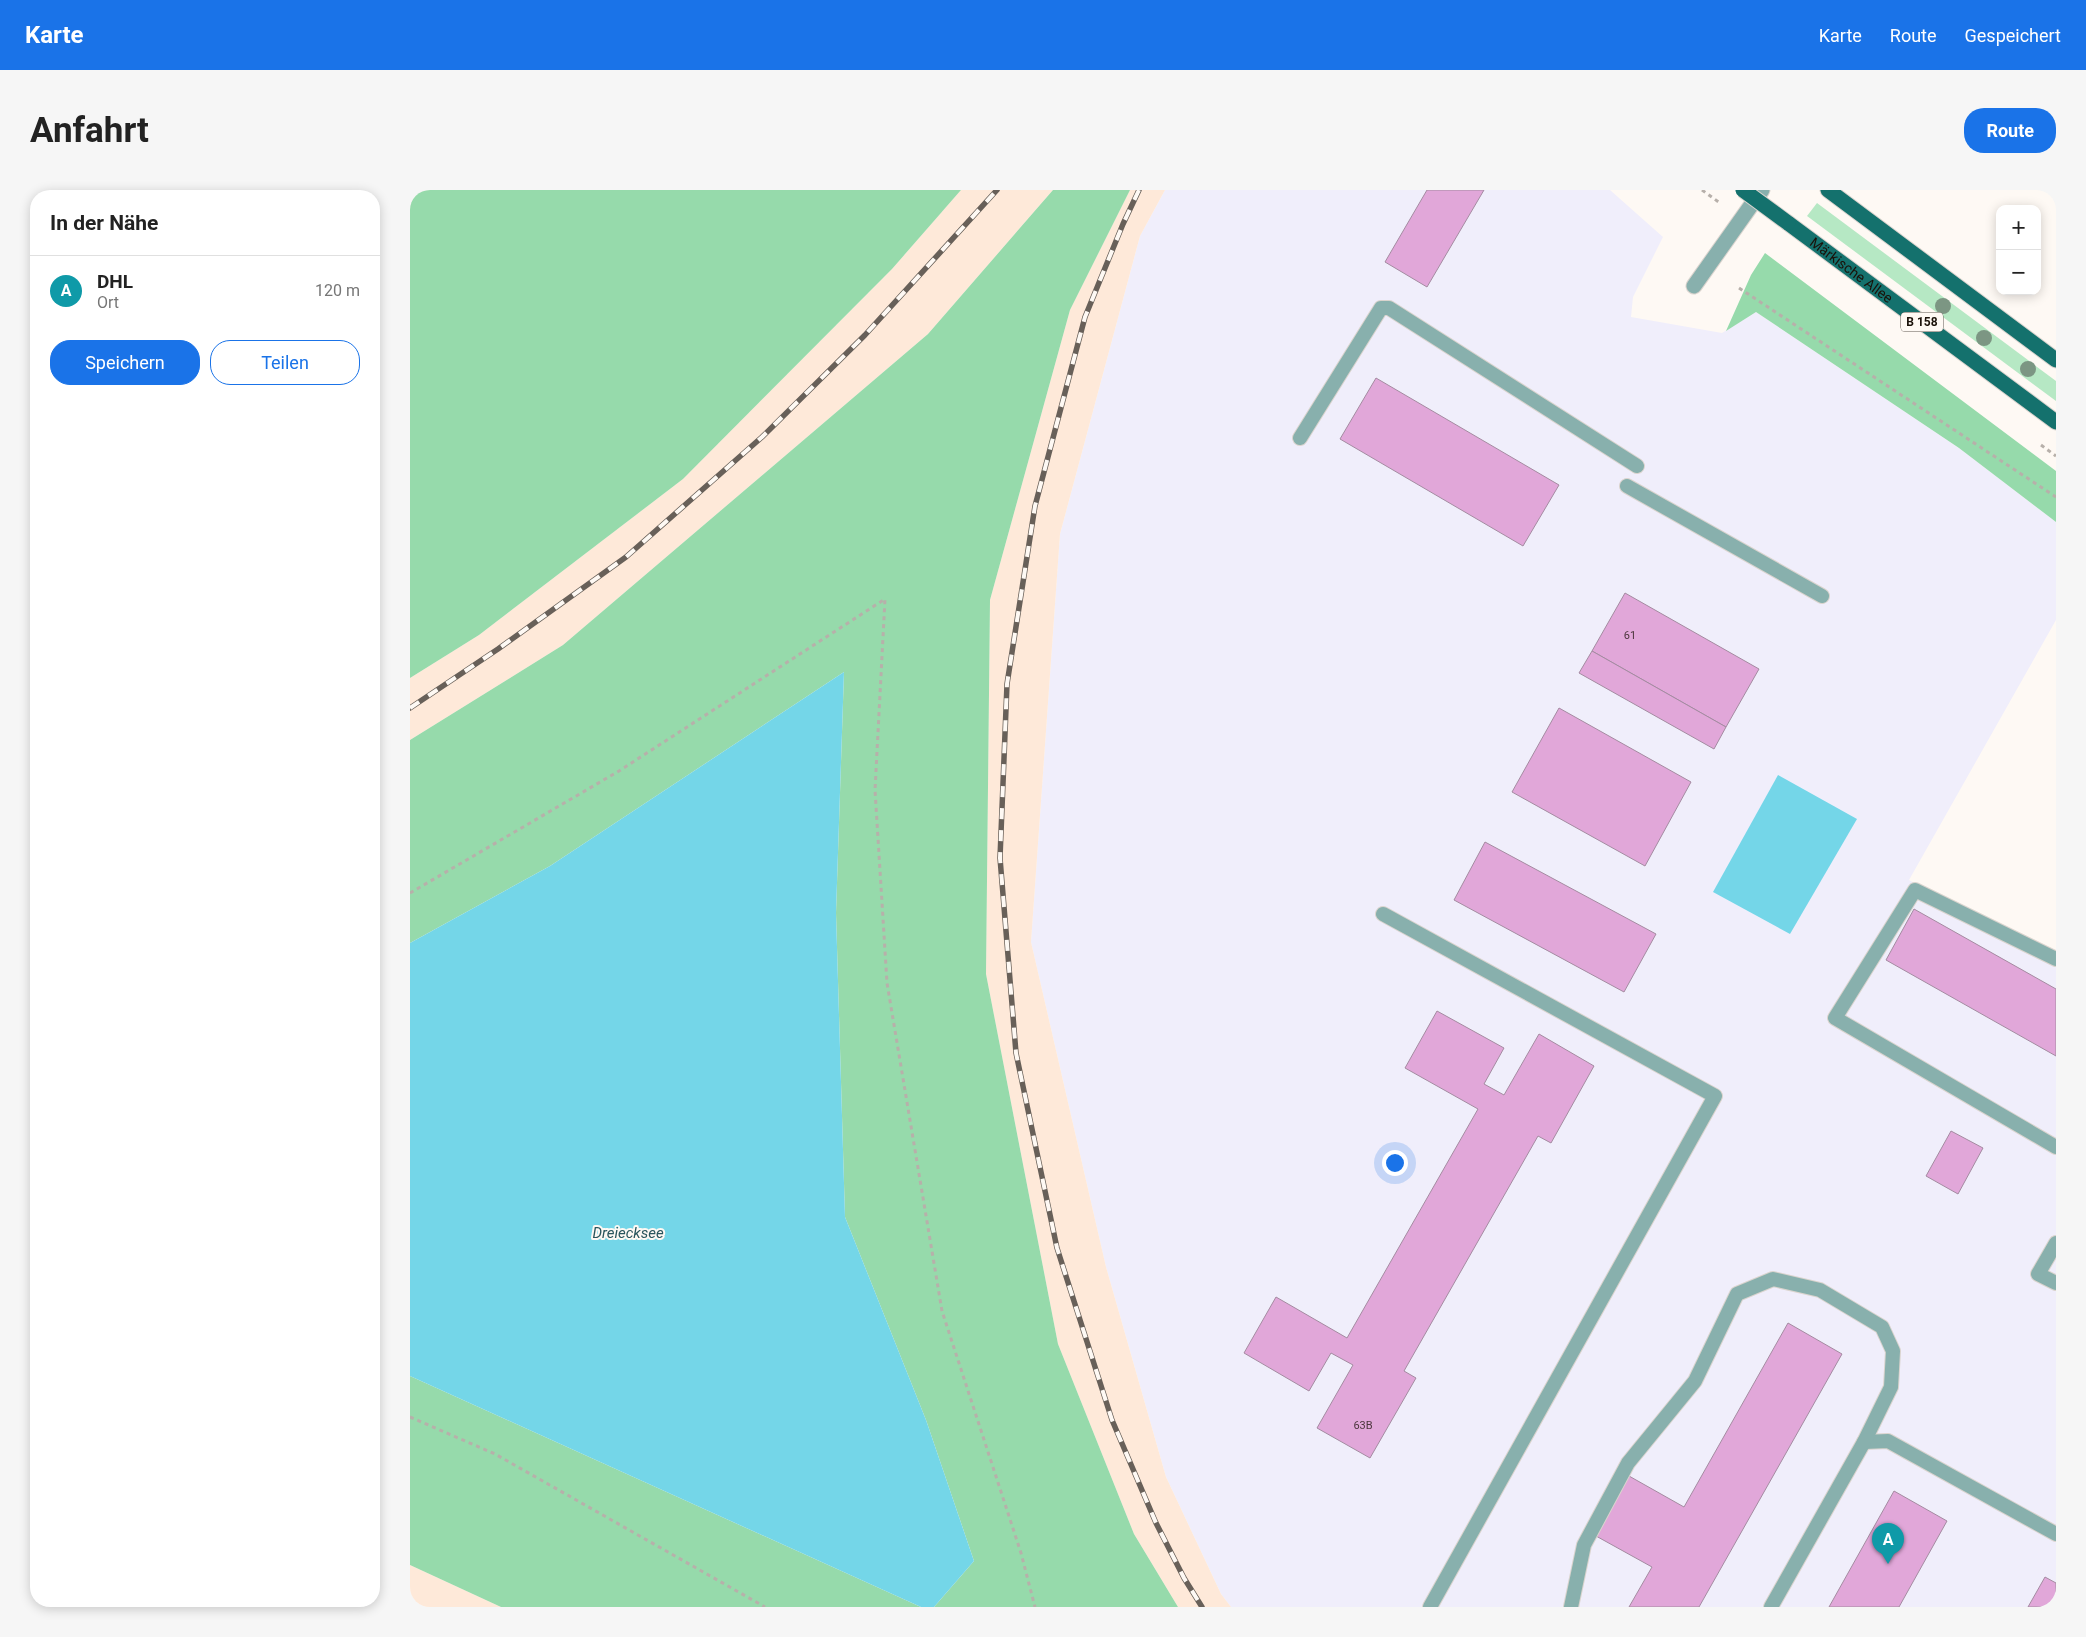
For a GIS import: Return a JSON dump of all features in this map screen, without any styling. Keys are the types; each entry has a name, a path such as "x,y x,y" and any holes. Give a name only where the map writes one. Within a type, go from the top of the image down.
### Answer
{"main road":[{"name":"Märkische Allee","path":"1742,190 2056,422"},
{"path":"1828,190 2056,360"}],"street":[{"path":"1694,286 1762,190"}],"lane":[{"path":"1300,438 1381,308 1389,308 1637,466"},
{"path":"1627,486 1822,596"},
{"path":"2056,959 1915,890 1835,1018 2056,1147"},
{"path":"1383,914 1715,1096 1430,1607"},
{"path":"2056,1243 2038,1274 2056,1284"},
{"path":"1571,1607 1584,1544 1628,1463 1695,1381 1737,1294 1773,1279 1820,1290 1882,1327 1894,1351 1890,1387 1864,1442 1771,1607"},
{"path":"1864,1442 1888,1441 2056,1534"}],"path":[{"path":"1739,288 2056,497"},
{"path":"410,893 619,771 885,599 875,790 887,983 942,1312 1018,1544 1035,1607"},
{"path":"410,1417 496,1454 765,1607"}],"shaded area":[{"path":"961,190 1053,190 928,334 563,645 410,740 410,678 479,635 683,479 892,269"},
{"path":"1130,190 1165,190 1140,236 1060,534 1031,942 1106,1267 1166,1477 1221,1594 1231,1607 1178,1607 1134,1534 1058,1344 986,974 990,600 1070,310"},
{"path":"1165,190 1610,190 1663,237 1633,297 1631,317 1722,333 1756,312 1959,448 2056,522 2056,620 1909,880 2056,962 2056,1607 1231,1607 1221,1594 1166,1477 1106,1267 1031,942 1060,534 1140,236"},
{"path":"410,1565 501,1607 410,1607"}],"green space":[{"path":"410,190 961,190 892,269 683,479 479,635 410,678"},
{"path":"1053,190 1130,190 1070,310 990,600 986,974 1058,1344 1134,1534 1178,1607 934,1607 974,1561 926,1420 845,1217 836,913 844,672 550,866 410,943 410,740 563,645 928,334"},
{"path":"1817,203 2056,381 2056,401 1807,216"},
{"path":"1765,253 2056,471 2056,522 1959,448 1756,312 1726,331 1751,275"},
{"path":"410,1376 921,1607 501,1607 410,1565"}],"water":[{"name":"Dreiecksee","path":"844,672 836,913 845,1217 926,1420 974,1561 934,1607 921,1607 410,1376 410,943 550,866"},
{"path":"1778,775 1857,819 1790,934 1713,892"}],"building":[{"path":"1427,190 1484,190 1427,287 1385,262"},
{"path":"1376,378 1559,485 1523,546 1340,439"},
{"path":"1625,593 1759,669 1726,727 1592,651"},
{"path":"1592,651 1726,727 1714,749 1579,673"},
{"path":"1559,708 1691,782 1645,866 1512,792"},
{"path":"1485,842 1656,934 1624,992 1454,900"},
{"path":"1914,909 2056,989 2056,1056 1886,960"},
{"path":"1437,1011 1504,1048 1484,1084 1504,1095 1539,1034 1594,1066 1551,1143 1538,1136 1404,1371 1416,1378 1370,1458 1317,1428 1353,1365 1331,1353 1309,1391 1244,1353 1276,1297 1347,1338 1478,1109 1405,1068"},
{"path":"1951,1131 1983,1148 1958,1194 1926,1176"},
{"path":"1788,1323 1842,1354 1699,1607 1629,1607 1652,1567 1596,1536 1629,1476 1684,1507"},
{"path":"1894,1491 1947,1521 1899,1607 1829,1607"},
{"path":"2045,1577 2056,1583 2056,1607 2028,1607"}],"railway":[{"path":"410,708 498,649 626,557 762,437 865,335 997,190"},
{"path":"1139,190 1085,317 1035,506 1007,684 1000,858 1016,1053 1057,1248 1112,1420 1156,1523 1184,1578 1202,1607"},
{"path":"410,1604 417,1607"}],"place":[{"name":"DHL","path":"1888,1564"}]}
